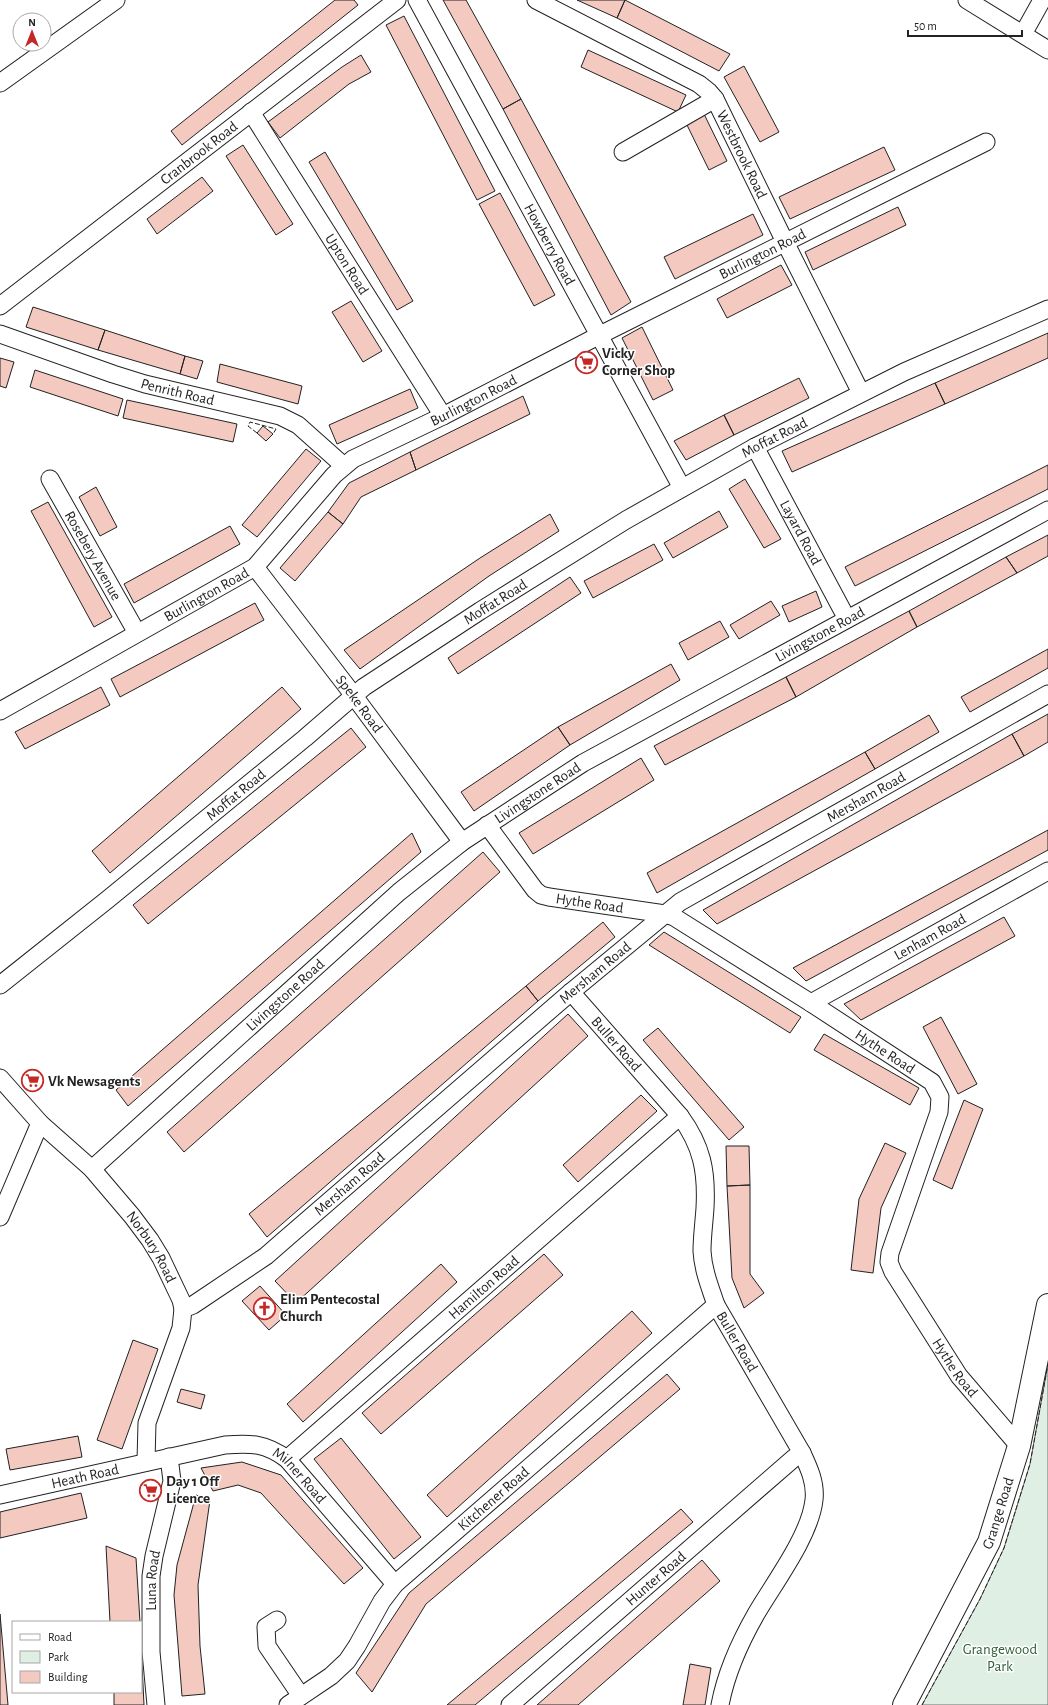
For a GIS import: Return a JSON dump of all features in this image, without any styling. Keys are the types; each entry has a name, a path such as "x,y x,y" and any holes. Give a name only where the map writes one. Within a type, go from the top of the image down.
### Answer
{"main road":[{"name":"Grange Road","path":"904,1705 989,1542 1019,1446 1048,1305"}],"street":[{"path":"0,83 116,0"},
{"name":"Cranbrook Road","path":"0,306 397,0"},
{"name":"Howberry Road","path":"417,0 598,336 682,488"},
{"name":"Westbrook Road","path":"536,0 699,84 710,92 715,99 861,393"},
{"path":"967,0 1048,50"},
{"path":"1022,34 1042,0"},
{"path":"623,152 715,99"},
{"name":"Upton Road","path":"251,112 442,416"},
{"name":"Burlington Road","path":"0,711 255,567 329,480 344,466 358,457 986,142"},
{"name":"Moffat Road","path":"0,985 107,900 368,685 480,611 626,520 755,447 928,361 1048,309"},
{"name":"Penrith Road","path":"0,334 145,384 280,416 298,424 344,466"},
{"name":"Layard Road","path":"755,447 847,619"},
{"name":"Rosebery Avenue","path":"50,479 137,633"},
{"name":"Livingstone Road","path":"92,1169 399,892 462,842 583,763 1048,510"},
{"name":"Speke Road","path":"255,567 354,696 462,842"},
{"name":"Mersham Road","path":"183,1309 192,1305 271,1251 571,992 665,914 687,898 1048,694"},
{"name":"Hythe Road","path":"487,825 535,890 541,895 665,914 693,928 932,1082 940,1097 939,1112 890,1253 889,1262 893,1272 959,1376 1019,1446"},
{"name":"Lenham Road","path":"811,1003 1048,871"},
{"name":"Buller Road","path":"571,992 680,1116 691,1131 699,1149 704,1166 705,1208 702,1252 704,1269 716,1305 802,1453 809,1468 814,1485 814,1500 806,1527 791,1558 742,1641 731,1668 720,1705"},
{"name":"Norbury Road","path":"0,1078 40,1123 92,1169 132,1216 150,1240 177,1291 183,1309 180,1328 147,1424 146,1461"},
{"name":"Hamilton Road","path":"287,1459 680,1116"},
{"path":"0,1217 40,1123"},
{"name":"Kitchener Road","path":"294,1700 331,1676 347,1661 358,1646 382,1601 395,1584 716,1305"},
{"name":"Milner Road","path":"169,1457 225,1445 251,1443 276,1451 287,1459 395,1584"},
{"name":"Hunter Road","path":"510,1705 788,1463 802,1453"},
{"name":"Heath Road","path":"0,1495 169,1457"},
{"name":"Luna Road","path":"156,1705 151,1652 151,1576 154,1556 172,1481 169,1457"},
{"path":"277,1620 266,1627 266,1644 294,1700"}],"green space":[{"name":"Grangewood Park","path":"1048,1364 1048,1705 922,1705 980,1599 1004,1548 1030,1464"}],"building":[{"path":"335,0 354,0 358,5 182,145 171,131"},
{"path":"443,0 466,0 521,99 503,109"},
{"path":"577,0 625,0 617,18"},
{"path":"625,0 730,54 719,71 617,18"},
{"path":"404,16 495,191 477,200 386,25"},
{"path":"588,50 686,95 678,112 581,67"},
{"path":"361,55 371,72 349,84 280,138 268,122 342,67"},
{"path":"744,66 779,132 760,142 724,77"},
{"path":"521,99 631,302 611,315 503,109"},
{"path":"704,114 727,161 709,170 686,123"},
{"path":"243,145 293,224 276,235 226,156"},
{"path":"884,147 895,170 790,219 779,197"},
{"path":"325,152 413,301 397,310 309,162"},
{"path":"202,177 213,191 157,234 147,219"},
{"path":"500,193 555,295 534,306 479,204"},
{"path":"898,207 906,225 813,270 805,252"},
{"path":"753,214 763,235 675,279 664,257"},
{"path":"781,265 792,285 727,318 717,299"},
{"path":"351,301 382,351 363,362 332,312"},
{"path":"33,307 105,330 98,350 26,327"},
{"path":"642,327 673,390 653,400 622,338"},
{"path":"105,330 185,356 180,374 98,350"},
{"path":"1048,333 1048,358 945,404 935,383"},
{"path":"185,356 203,361 197,379 180,374"},
{"path":"0,358 14,362 6,388 0,386"},
{"path":"220,364 302,386 298,404 217,382"},
{"path":"35,370 123,399 118,416 30,387"},
{"path":"799,378 809,398 734,435 724,415"},
{"path":"935,383 945,404 792,472 782,451"},
{"path":"410,389 418,408 337,444 329,425"},
{"path":"523,396 530,414 416,470 410,452"},
{"path":"127,400 237,424 233,442 123,418"},
{"path":"724,415 734,435 686,460 674,441"},
{"path":"263,426 273,434 266,441 257,433"},
{"path":"306,449 321,461 257,537 242,525"},
{"path":"410,452 416,470 361,497 343,524 328,512 349,483"},
{"path":"1048,465 1048,489 855,586 845,567"},
{"path":"745,479 781,539 764,548 729,489"},
{"path":"96,487 117,527 100,536 79,497"},
{"path":"48,502 112,617 94,627 31,511"},
{"path":"719,511 728,527 673,558 664,543"},
{"path":"328,512 343,524 295,581 280,568"},
{"path":"550,514 559,531 489,576 360,669 344,650 480,558"},
{"path":"230,526 240,544 134,603 124,584"},
{"path":"1048,535 1048,556 1017,573 1006,557"},
{"path":"654,544 663,560 593,598 584,581"},
{"path":"1006,557 1017,573 917,627 909,611"},
{"path":"570,577 581,593 458,674 448,658"},
{"path":"816,591 822,607 789,622 782,606"},
{"path":"771,601 780,615 739,639 730,625"},
{"path":"255,603 264,620 120,697 111,679"},
{"path":"909,611 917,627 796,697 786,677"},
{"path":"720,621 729,637 688,660 679,643"},
{"path":"1048,649 1048,668 970,712 961,697"},
{"path":"671,664 680,680 570,745 558,727"},
{"path":"786,677 796,697 665,765 654,746"},
{"path":"101,687 110,705 25,749 15,732"},
{"path":"282,687 301,709 110,873 92,851"},
{"path":"1048,714 1048,742 1024,756 1012,734"},
{"path":"929,715 939,732 875,769 865,752"},
{"path":"558,727 570,745 474,811 461,792"},
{"path":"351,728 366,747 148,924 133,905"},
{"path":"1012,734 1024,756 717,924 703,910"},
{"path":"865,752 875,769 657,893 647,873"},
{"path":"641,758 654,780 533,854 519,833"},
{"path":"1048,830 1048,850 806,981 793,968"},
{"path":"412,833 421,852 128,1106 116,1090"},
{"path":"483,852 500,872 184,1152 167,1132"},
{"path":"1004,917 1015,936 861,1020 844,1004"},
{"path":"603,922 615,937 538,1001 526,986"},
{"path":"664,932 801,1017 790,1033 649,945"},
{"path":"526,986 538,1001 267,1237 249,1214"},
{"path":"568,1014 588,1036 296,1303 275,1281"},
{"path":"941,1017 977,1084 958,1094 923,1027"},
{"path":"658,1028 744,1127 729,1140 643,1040"},
{"path":"824,1034 919,1088 910,1105 814,1050"},
{"path":"641,1095 657,1111 578,1182 563,1165"},
{"path":"964,1100 983,1109 952,1189 933,1180"},
{"path":"885,1143 906,1153 881,1208 873,1273 851,1270 859,1199"},
{"path":"726,1146 749,1146 750,1185 727,1186"},
{"path":"750,1185 750,1274 764,1293 744,1308 732,1278 727,1186"},
{"path":"544,1254 563,1275 381,1434 362,1413"},
{"path":"441,1264 457,1282 303,1422 287,1404"},
{"name":"Elim Pentecostal Church","path":"260,1286 286,1315 269,1330 242,1301"},
{"path":"632,1311 652,1333 447,1517 427,1495"},
{"path":"133,1340 158,1349 122,1449 97,1440"},
{"path":"667,1374 680,1389 426,1604 372,1692 356,1673 409,1593"},
{"path":"181,1389 205,1395 201,1409 177,1402"},
{"path":"78,1436 82,1457 10,1470 6,1449"},
{"path":"341,1438 421,1537 394,1559 314,1459"},
{"path":"242,1462 281,1475 363,1568 344,1584 261,1493 238,1485 213,1491 201,1468"},
{"path":"81,1493 87,1518 0,1538 0,1512"},
{"path":"196,1495 210,1500 198,1585 200,1646 205,1694 182,1696 174,1595 177,1565"},
{"path":"681,1509 693,1522 475,1705 447,1705"},
{"path":"106,1546 136,1558 140,1621 110,1621"},
{"path":"702,1560 720,1581 578,1705 537,1705"},
{"path":"0,1614 8,1705 0,1705"},
{"path":"142,1664 144,1705 114,1705 114,1693 142,1693"},
{"path":"690,1664 711,1668 705,1705 683,1705"}],"fence":[{"path":"257,433 248,426 250,422 276,429 273,434"},
{"path":"922,1705 980,1599 1004,1548 1030,1464 1048,1364"}],"place":[{"name":"Vicky Corner Shop","path":"586,362"},
{"name":"Vk Newsagents","path":"33,1081"},
{"name":"Elim Pentecostal Church","path":"264,1308"},
{"name":"Day 1 Off Licence","path":"150,1490"}]}
